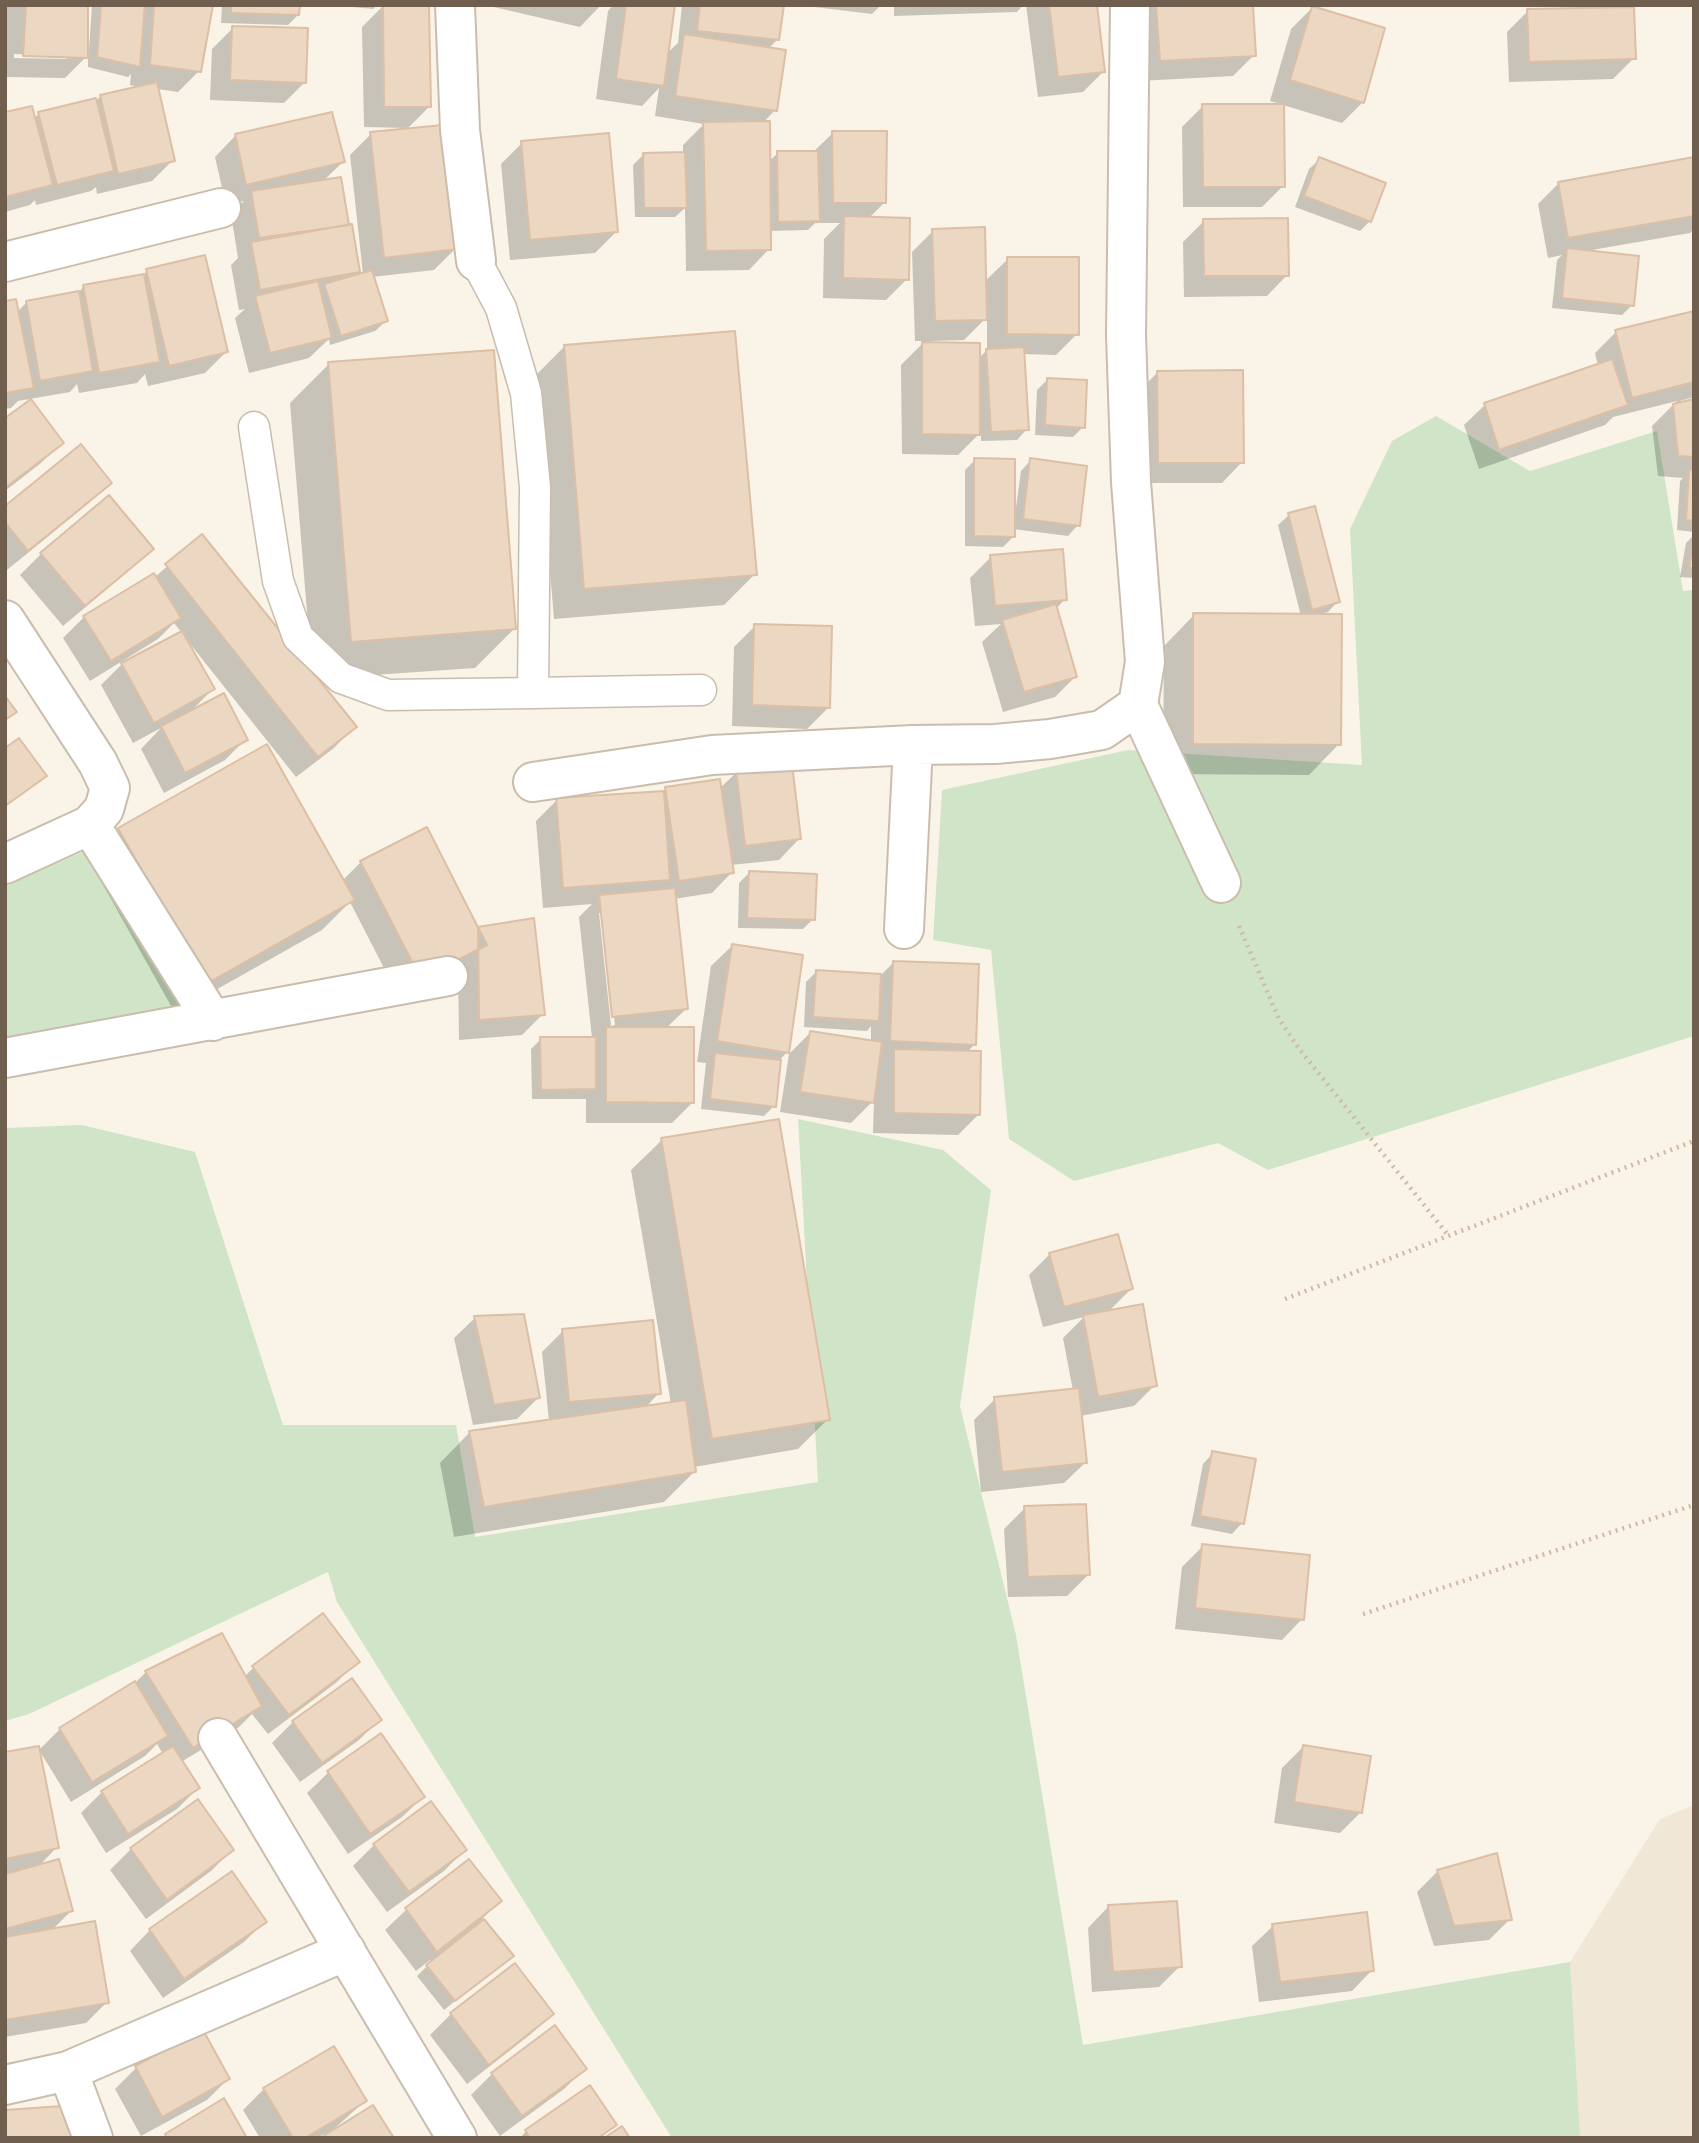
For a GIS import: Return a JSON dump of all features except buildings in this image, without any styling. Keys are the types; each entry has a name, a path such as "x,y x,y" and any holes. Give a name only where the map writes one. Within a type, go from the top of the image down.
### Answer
{"street":[{"path":"455,5 460,130 476,261"},
{"path":"1130,5 1126,335 1131,482 1145,662 1138,705 1221,883"},
{"path":"5,262 221,208"},
{"path":"5,620 97,763 110,788 104,809 90,825 5,864"},
{"path":"533,782 712,755 913,745 995,744 1050,739 1102,730 1138,705"},
{"path":"904,929 913,745"},
{"path":"90,825 214,1021"},
{"path":"5,1058 448,976"},
{"path":"218,1738 457,2138"},
{"path":"5,2085 68,2071 346,1951"},
{"path":"68,2071 93,2138"}],"lane":[{"path":"476,261 501,308 526,393 535,487 533,693"},
{"path":"254,427 278,581 298,637 341,678 388,695 701,690"}],"path":[{"path":"1221,883 1279,1019 1300,1050 1448,1236"},
{"path":"1285,1299 1694,1141"},
{"path":"1363,1614 1694,1504"}],"shaded area":[{"path":"1694,1805 1694,2138 1577,2138 1570,1962 1660,1819"}],"green space":[{"path":"1436,416 1530,471 1657,431 1683,591 1694,590 1694,1036 1268,1170 1218,1143 1074,1181 1009,1139 991,950 933,940 942,790 1128,750 1362,765 1350,529 1392,441"},
{"path":"92,848 196,1023 5,1061 5,886"},
{"path":"798,1119 943,1150 991,1190 960,1406 1016,1635 1083,2045 1570,1962 1580,2138 672,2138 337,1602 328,1572 29,1714 5,1721 5,1128 82,1125 195,1152 283,1425 456,1425 475,1537 818,1482"}]}
